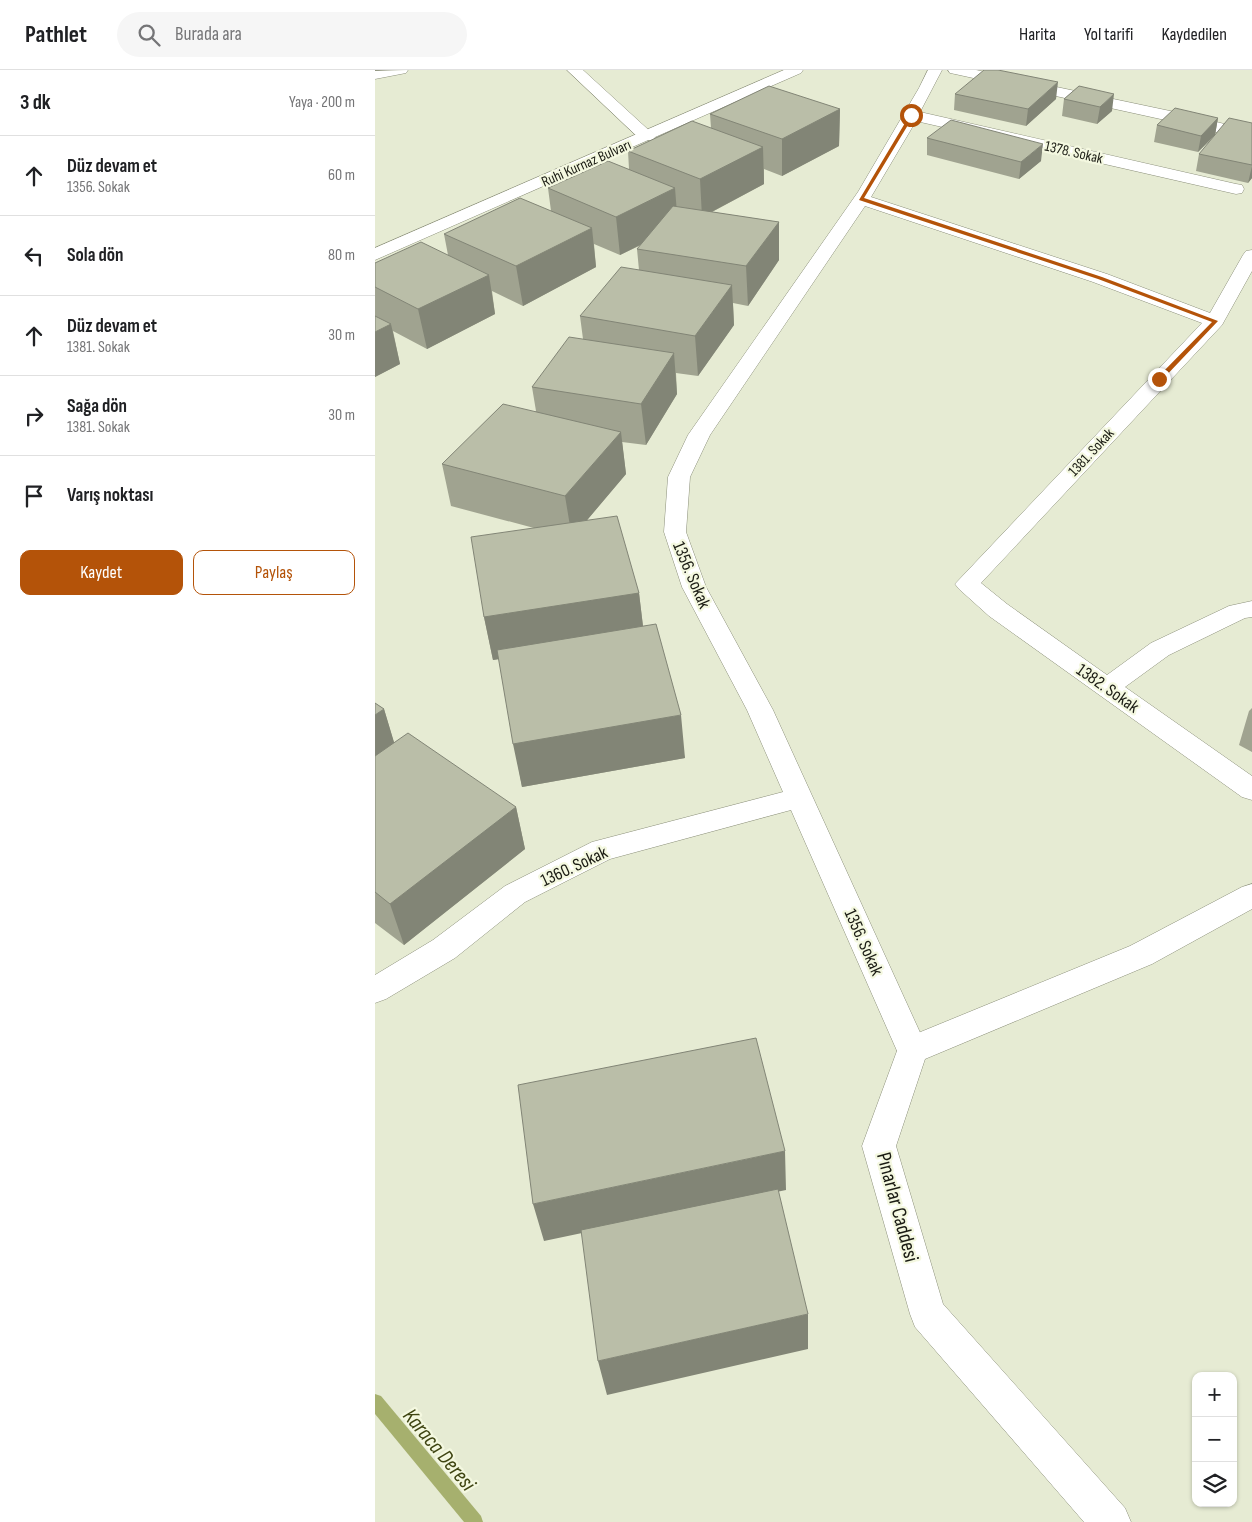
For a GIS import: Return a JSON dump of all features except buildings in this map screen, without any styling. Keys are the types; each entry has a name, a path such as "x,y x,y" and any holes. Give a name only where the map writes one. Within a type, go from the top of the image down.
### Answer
{"street":[{"path":"375,75 401,70"},
{"path":"574,70 647,137"},
{"name":"Ruhi Kurnaz Bulvarı","path":"375,255 796,70"},
{"name":"1356. Sokak","path":"912,1050 760,710 694,587 675,532 679,477 699,435 861,199 927,88 935,70"},
{"path":"955,70 1189,120 1252,136"},
{"name":"1378. Sokak","path":"911,115 1236,189"},
{"path":"861,199 1100,278 1215,321"},
{"name":"1381. Sokak","path":"967,584 1215,321 1252,255"},
{"name":"1382. Sokak","path":"967,584 998,610 1252,790"},
{"path":"1107,688 1160,649 1238,612 1252,610"},
{"name":"1360. Sokak","path":"375,990 444,948 515,894 602,850 799,798"},
{"path":"912,1050 1141,955 1252,895"},
{"name":"Pınarlar Caddesi","path":"912,1050 879,1146 928,1314 1111,1522"}],"waterway":[{"name":"Karaca Deresi","path":"375,1402 475,1522"}],"route":[{"path":"911,115 861,199 1100,278 1215,321 1159,379"}]}
